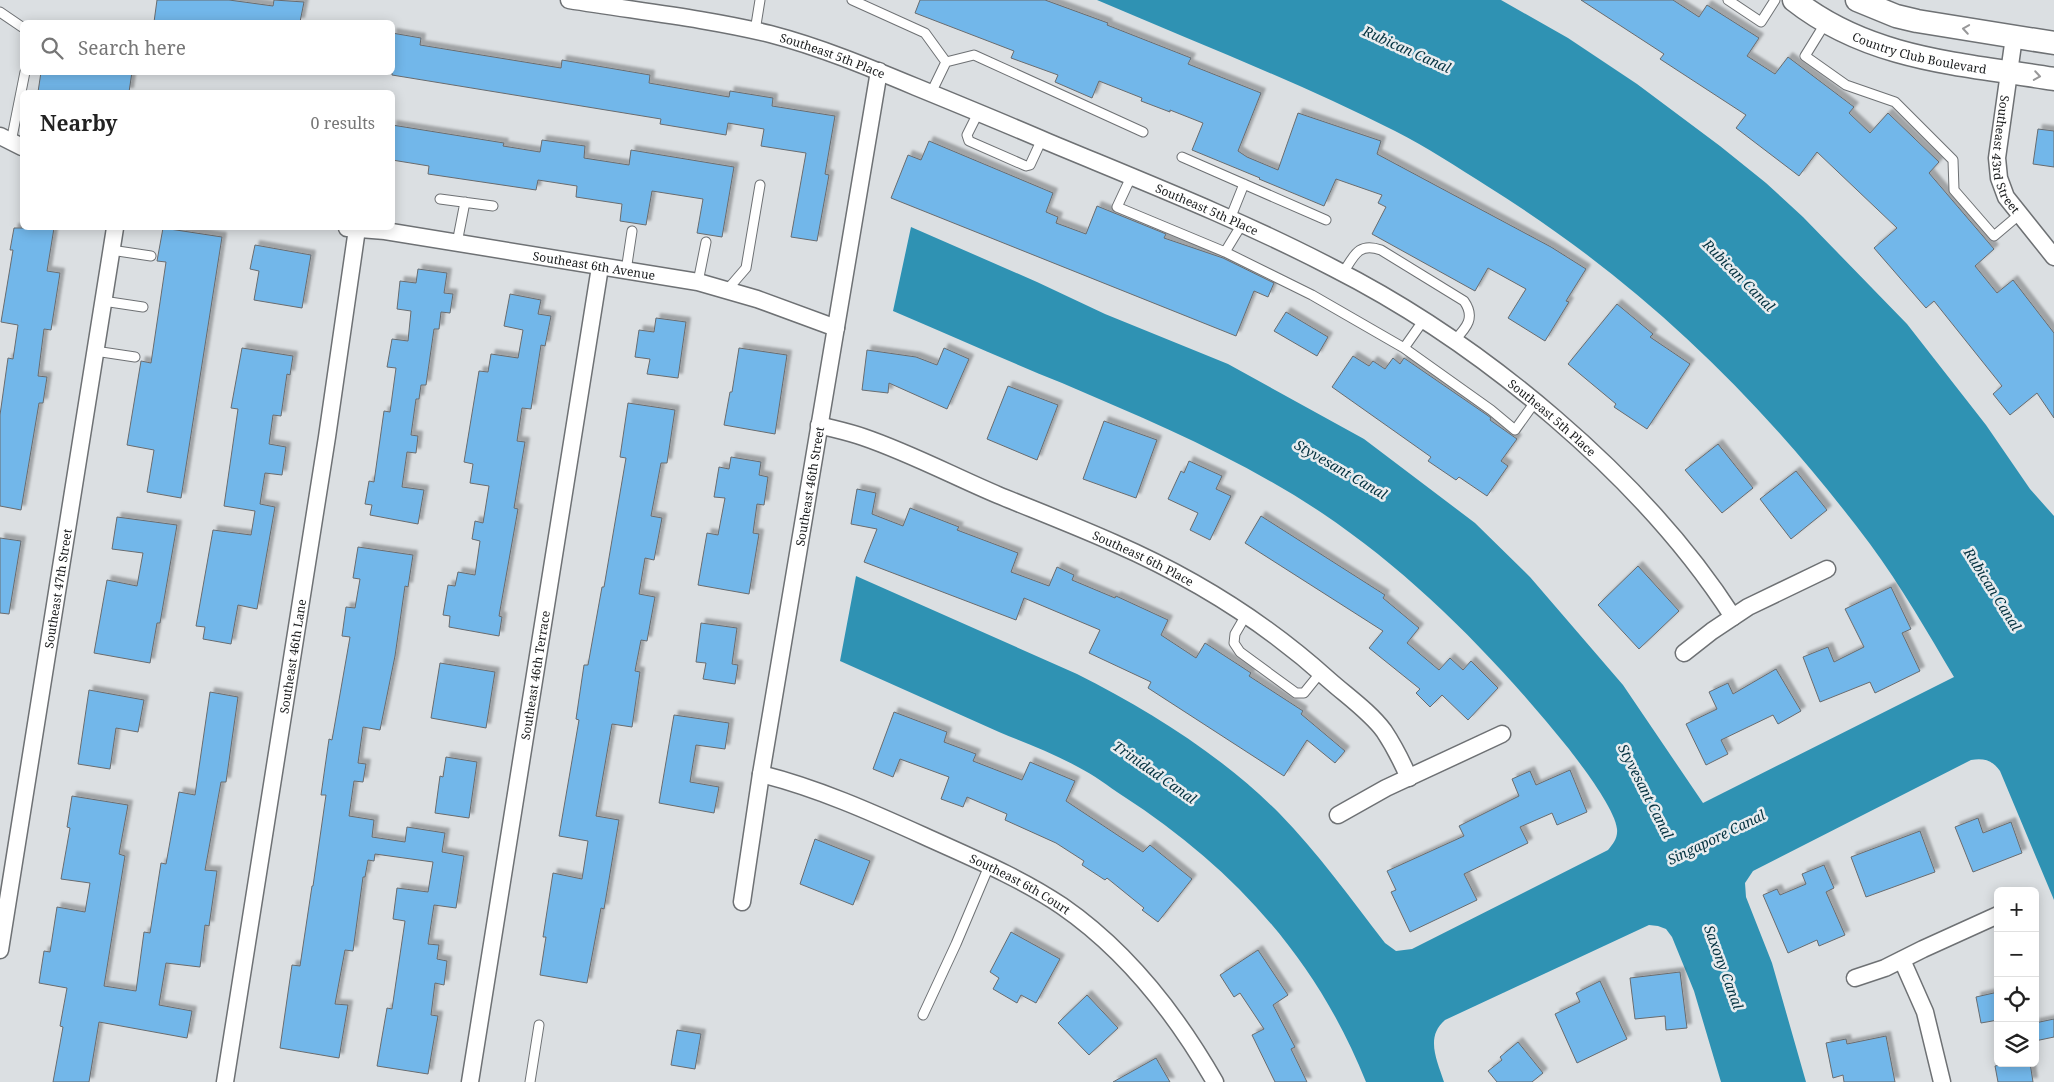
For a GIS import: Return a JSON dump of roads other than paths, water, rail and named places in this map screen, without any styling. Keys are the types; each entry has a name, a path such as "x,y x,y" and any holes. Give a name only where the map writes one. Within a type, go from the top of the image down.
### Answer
{"main road":[{"name":"Country Club Boulevard","path":"1794,0 1826,22 1867,42 1901,54 2054,79"},
{"path":"1857,0 1903,18 2054,43"}],"street":[{"name":"Southeast 5th Place","path":"569,0 607,3 755,31 826,50 1236,222 1343,273 1454,341 1535,402 1566,428 1667,529 1703,573 1733,617"},
{"name":"Southeast 43rd Street","path":"2014,37 1997,158 1999,178 2006,197 2054,257"},
{"name":"Southeast 46th Street","path":"742,902 761,774 879,71"},
{"name":"Southeast 47th Street","path":"0,950 115,230"},
{"name":"Southeast 46th Lane","path":"225,1082 327,437 354,230"},
{"name":"Southeast 6th Avenue","path":"375,230 698,282 836,328"},
{"name":"Southeast 46th Terrace","path":"470,1082 600,267"},
{"name":"Southeast 6th Place","path":"819,425 862,437 918,459 998,495 1114,543 1162,565 1207,590 1246,616 1321,672 1384,730 1409,778"},
{"path":"1684,653 1748,607 1827,569"},
{"path":"1338,815 1386,788 1502,734"},
{"name":"Southeast 6th Court","path":"761,774 796,783 882,817 989,866 1062,906 1114,950 1146,982 1198,1052 1215,1082"},
{"path":"1855,978 1885,968 1994,918"},
{"path":"1902,960 1925,1012 1942,1082"}],"lane":[{"path":"755,31 760,0"},
{"path":"852,0 926,34 946,62"},
{"path":"1728,0 1761,22 1775,0"},
{"path":"0,12 20,26"},
{"path":"1826,22 1805,56 1846,85 1895,102 1953,160 1954,190 1994,236 2020,214"},
{"path":"946,62 974,56 1143,132"},
{"path":"931,93 946,62"},
{"path":"21,90 24,75"},
{"path":"11,142 20,97"},
{"path":"978,113 967,135 969,141 1026,166 1030,165 1042,139"},
{"path":"1182,157 1326,220"},
{"path":"1131,177 1117,207 1225,252 1312,295 1404,348 1491,410 1515,430 1535,402"},
{"path":"1225,252 1236,222 1244,184"},
{"path":"726,290 746,268 760,185"},
{"path":"440,199 493,206"},
{"path":"457,243 465,202"},
{"path":"626,271 632,231"},
{"path":"698,282 706,242"},
{"path":"1343,273 1355,254 1362,248 1370,246 1380,250 1464,301 1469,308 1470,318 1467,328 1454,341"},
{"path":"111,250 151,256"},
{"path":"103,300 143,307"},
{"path":"1404,348 1424,321"},
{"path":"95,351 135,356"},
{"path":"1246,616 1235,634 1234,643 1240,652 1296,693 1304,694 1321,672"},
{"path":"923,1015 989,866"},
{"path":"530,1082 540,1025"}],"water":[{"path":"1097,0 1501,0 1568,38 1637,84 1720,146 1766,183 1803,217 1907,324 1986,425 2030,489 2054,516 2054,900 2000,771 1994,764 1987,761 1980,759 1971,760 1753,871 1745,883 1746,897 1772,963 1806,1082 1721,1082 1694,991 1672,937 1666,929 1649,925 1445,1020 1435,1034 1434,1041 1434,1049 1444,1082 1366,1082 1346,1037 1323,995 1297,956 1235,885 1200,853 1163,824 1084,770 840,661 856,576 1077,674 1104,688 1184,736 1209,753 1257,792 1307,844 1385,943 1396,951 1412,949 1608,850 1617,835 1615,821 1597,788 1542,716 1484,652 1423,592 1357,538 1291,493 1228,458 1129,412 893,311 911,227 1105,314 1228,364 1364,439 1475,523 1530,577 1623,685 1703,803 1954,677 1893,576 1829,491 1786,440 1742,392 1695,347 1647,303 1596,262 1543,223 1453,164 1407,137 1284,79"}],"water label":[{"name":"Rubican Canal","path":"1407,49"},
{"name":"Rubican Canal","path":"1739,275"},
{"name":"Styvesant Canal","path":"1341,469"},
{"name":"Rubican Canal","path":"1993,589"},
{"name":"Trinidad Canal","path":"1155,772"},
{"name":"Styvesant Canal","path":"1646,791"},
{"name":"Singapore Canal","path":"1716,837"},
{"name":"Saxony Canal","path":"1724,967"}]}
